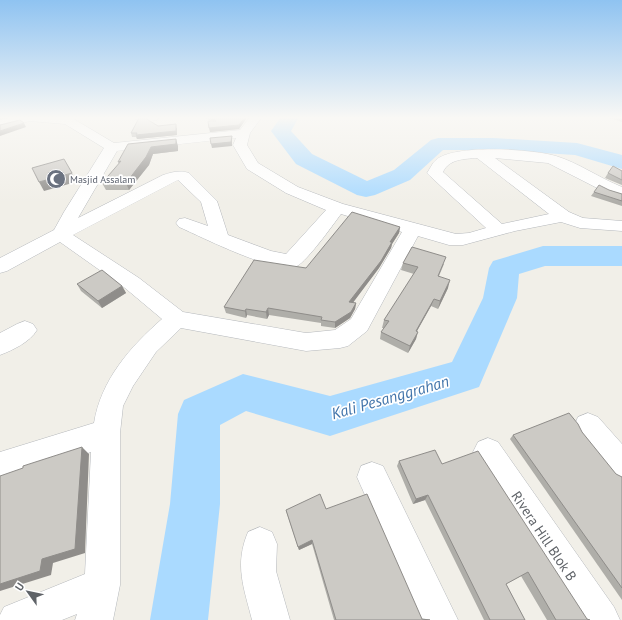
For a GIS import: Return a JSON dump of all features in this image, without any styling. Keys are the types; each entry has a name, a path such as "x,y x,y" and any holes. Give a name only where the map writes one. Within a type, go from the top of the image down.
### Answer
{"street":[{"path":"61,236 72,212 112,147 122,146"},
{"path":"241,146 252,166 292,190 337,208 449,239 462,240 478,238 499,230 563,216"},
{"path":"479,153 563,216 572,221 622,226"},
{"path":"499,230 435,173 441,162 455,156 479,153 551,159 622,193"},
{"path":"0,266 61,236 168,178 177,175 184,176 209,201 220,238"},
{"path":"185,223 259,254 282,261 290,261 300,252 337,208"},
{"path":"61,236 132,283 177,319 306,342 340,339 360,325 413,228"},
{"path":"94,620 102,584 106,433 110,406 123,379 148,345 177,319"},
{"path":"0,345 25,330"},
{"path":"588,426 622,466"},
{"path":"0,467 106,433"},
{"name":"Rivera Hill Blok B","path":"488,452 600,620"},
{"path":"372,477 439,620"},
{"path":"260,544 258,571 271,620"},
{"path":"17,620 102,584"}],"building":[{"path":"127,146 160,146 151,147 146,157 126,183 102,183 121,161 118,162"},
{"path":"64,159 72,173 39,182 32,168"},
{"path":"613,166 622,171 622,180 608,173"},
{"path":"599,185 622,194 622,201 594,192"},
{"path":"352,212 400,227 390,242 392,242 381,261 349,302 356,303 351,312 335,322 321,320 322,317 268,308 266,312 246,309 245,311 224,307 254,260 306,268"},
{"path":"412,247 446,257 438,276 450,280 440,301 434,299 416,331 418,332 410,346 381,332 389,321 384,320 418,267 403,263"},
{"path":"102,270 122,286 98,301 77,284"},
{"path":"569,413 578,424 582,432 616,474 622,477 622,588 513,435"},
{"path":"82,447 75,549 42,559 40,571 0,584 0,476 23,468 23,466"},
{"path":"435,450 442,464 478,451 587,619 590,620 556,620 528,572 506,584 525,620 490,620 428,495 416,499 399,461"},
{"path":"320,494 326,509 367,494 422,619 430,620 336,620 312,540 298,547 286,510"}],"waterway":[{"name":"Kali Pesanggrahan","path":"293,146 304,159 366,190 402,175 436,146"},
{"name":"Kali Pesanggrahan","path":"526,146 577,149 622,162"},
{"name":"Kali Pesanggrahan","path":"179,620 195,504 199,414 243,392 330,416 465,375 500,298 504,268 543,256 622,256"}],"place":[{"name":"Masjid Assalam","path":"56,179"}]}
